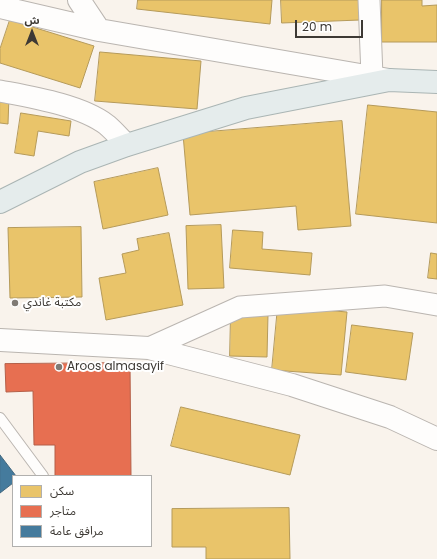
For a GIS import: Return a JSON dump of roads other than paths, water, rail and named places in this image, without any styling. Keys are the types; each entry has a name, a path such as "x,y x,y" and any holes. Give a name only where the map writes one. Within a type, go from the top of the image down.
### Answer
{"main road":[{"path":"79,0 99,30"},
{"path":"3,5 99,30 381,78 437,82"},
{"path":"0,202 80,162 127,145 246,108 381,78"},
{"path":"0,340 149,348 292,385 390,417 437,439"}],"street":[{"path":"370,0 381,78"},
{"path":"0,91 43,100 88,115 106,125 127,145"},
{"path":"149,348 240,307 386,296 437,305"}],"lane":[{"path":"0,418 42,475"}],"place":[{"name":"مكتبة غاندي","path":"15,303"},
{"name":"Aroos almasayif","path":"59,367"}]}
